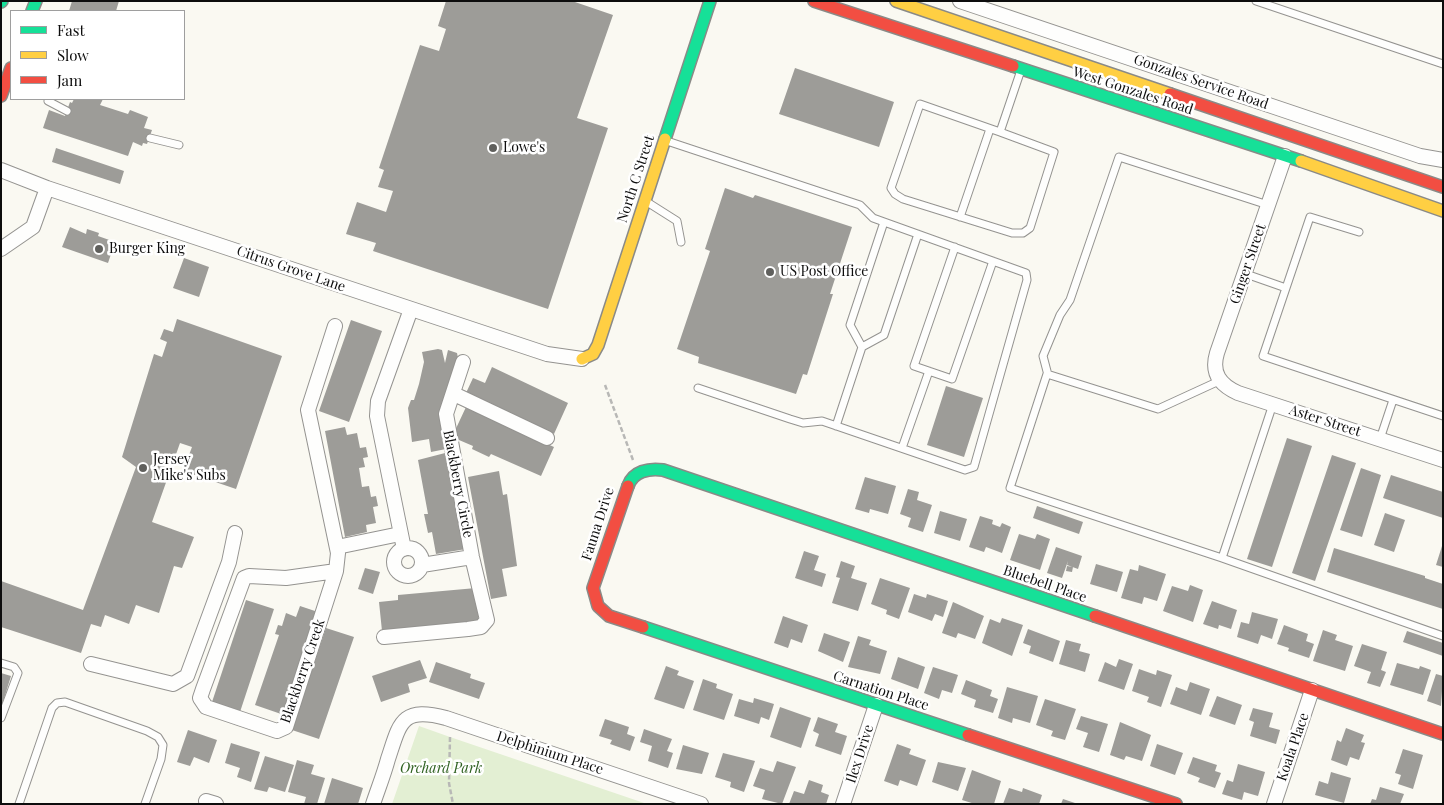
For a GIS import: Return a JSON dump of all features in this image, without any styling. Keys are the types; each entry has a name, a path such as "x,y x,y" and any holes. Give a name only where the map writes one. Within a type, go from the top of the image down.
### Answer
{"street":[{"name":"North C Street","path":"582,358 593,354 598,345 710,1"},
{"name":"West Gonzales Road","path":"814,1 1285,156 1443,211"},
{"name":"West Gonzales Road","path":"896,1 1443,186"},
{"name":"Gonzales Service Road","path":"960,1 1420,156 1443,160"},
{"path":"1,96 10,71"},
{"name":"Ginger Street","path":"1217,377 1217,353 1246,274 1285,156"},
{"name":"Citrus Grove Lane","path":"1,170 47,188 548,354 582,358"},
{"path":"1,249 33,227 47,188"},
{"path":"411,309 378,401 377,416 404,548 417,551 422,565"},
{"name":"Blackberry Creek","path":"336,326 308,410 337,547 336,571 286,727 277,731 206,707 200,698 244,578 249,576 286,578 336,571"},
{"name":"Blackberry Circle","path":"404,548 396,554 394,563 401,574 414,575 422,565 472,557 446,414 463,362"},
{"name":"Aster Street","path":"1217,377 1232,390 1443,460"},
{"path":"454,394 547,438"},
{"name":"Bluebell Place","path":"638,473 653,468 663,470 1443,734"},
{"name":"Fauna Drive","path":"593,588 625,488 630,479 638,473"},
{"path":"91,664 173,684 187,676 229,562 235,533"},
{"path":"337,547 400,534"},
{"path":"384,637 468,629 485,625 487,620 472,557"},
{"name":"Carnation Place","path":"593,588 598,606 609,616 616,619 1176,804"},
{"name":"Koala Place","path":"1274,804 1312,690"},
{"name":"Ilex Drive","path":"844,804 876,705"},
{"name":"Delphinium Place","path":"373,804 400,725 412,716 428,713 701,804"}],"lane":[{"path":"1256,1 1443,64"},
{"path":"1000,132 1022,70"},
{"path":"49,100 48,102 56,108 66,111"},
{"path":"920,104 990,128 1054,152 1030,228 1023,233 1012,233 898,197 891,188 920,104"},
{"path":"960,216 990,128"},
{"path":"150,138 179,145"},
{"path":"664,140 860,205 873,218 1026,273 1027,280 974,467 965,470 822,421 803,423 790,420 698,388"},
{"path":"1268,205 1119,157 1070,300 1060,315 1043,356 1048,375 1010,488 1222,558 1443,636"},
{"path":"644,200 677,221 681,242"},
{"path":"1359,232 1310,217 1263,356 1443,416"},
{"path":"862,347 850,325 884,222"},
{"path":"836,426 862,347 884,335 918,234"},
{"path":"955,247 914,366 929,372 952,379 993,261"},
{"path":"1246,274 1286,288"},
{"path":"902,448 929,372"},
{"path":"1048,375 1158,409 1217,377"},
{"path":"1380,439 1393,400"},
{"path":"1222,558 1273,404"},
{"path":"1,663 14,667 18,673 1,718"},
{"path":"19,804 52,708 57,703 65,702 147,731 158,737 163,745 161,759 145,804"}],"path":[{"path":"605,385 638,473"},
{"path":"450,737 449,783 453,804"}],"green space":[{"name":"Orchard Park","path":"419,726 450,737 647,804 392,804"}],"building":[{"path":"72,1 119,1 116,10 69,10"},
{"name":"Lowe's","path":"446,1 572,1 613,15 577,118 608,128 548,309 373,251 376,243 346,234 357,202 386,212 393,191 378,187 384,170 379,168 420,45 439,51 446,29 438,26"},
{"path":"795,68 894,102 879,147 779,114"},
{"path":"74,100 102,100 100,105 128,114 130,110 148,117 144,128 152,130 147,144 143,143 142,146 133,142 128,156 43,128 49,110 65,116 70,102 72,103"},
{"path":"56,148 124,171 120,184 52,162"},
{"name":"US Post Office","path":"725,188 753,198 755,195 852,227 830,294 833,294 807,375 803,374 796,394 698,363 699,357 677,349 710,251 705,249"},
{"path":"70,227 86,234 87,229 99,233 98,236 115,242 108,263 62,247"},
{"path":"184,258 209,267 199,297 173,288"},
{"path":"177,319 282,356 236,489 183,471 192,447 180,443 152,522 194,537 182,568 174,566 159,613 136,605 129,624 105,615 101,627 91,624 81,653 1,627 1,581 83,610 136,467 122,457 154,354 162,357 167,342 160,339 164,329 173,332"},
{"path":"351,320 382,331 349,422 319,411"},
{"path":"442,350 445,363 448,350 457,353 458,358 446,449 431,452 429,439 412,442 408,408 411,400 414,400 419,384 424,362 422,352"},
{"path":"492,367 568,403 554,434 466,393 473,378 485,383"},
{"path":"946,386 983,398 964,457 927,445"},
{"path":"466,407 554,447 541,476 491,454 489,457 472,449 473,446 452,437"},
{"path":"345,427 347,435 357,433 360,448 366,447 368,457 363,458 365,467 359,468 362,487 369,486 371,497 376,496 378,506 373,507 376,523 366,525 367,532 345,537 325,431"},
{"path":"1287,438 1312,446 1272,567 1247,559"},
{"path":"449,452 466,549 436,554 432,532 428,533 424,514 428,514 418,460"},
{"path":"1332,455 1356,463 1315,581 1292,573"},
{"path":"1361,468 1381,475 1362,537 1340,530"},
{"path":"499,471 503,495 507,494 517,566 502,569 507,596 491,599 468,477"},
{"path":"1391,475 1443,492 1443,518 1383,498"},
{"path":"865,477 896,486 888,514 870,509 869,513 855,509"},
{"path":"908,489 919,492 917,500 932,505 923,532 908,527 911,518 900,514"},
{"path":"1037,506 1083,522 1079,534 1033,518"},
{"path":"940,511 967,519 960,541 934,533"},
{"path":"1385,513 1405,520 1394,552 1374,545"},
{"path":"980,516 993,520 992,524 1000,527 1002,523 1011,527 1002,553 986,547 984,552 969,547"},
{"path":"1019,534 1035,539 1037,534 1050,539 1040,570 1010,560"},
{"path":"1443,546 1443,567 1436,565"},
{"path":"1056,547 1082,556 1078,569 1067,565 1068,561 1062,578 1047,573"},
{"path":"1334,548 1425,576 1425,578 1443,584 1443,609 1327,572"},
{"path":"804,551 819,556 814,570 826,574 822,587 795,578"},
{"path":"841,561 855,566 851,578 867,583 858,611 832,603 840,578 836,577"},
{"path":"1096,564 1123,572 1117,592 1090,584"},
{"path":"1139,565 1166,574 1157,601 1144,597 1142,604 1121,598 1130,569 1138,571"},
{"path":"1067,566 1073,567 1072,572 1066,571"},
{"path":"365,568 380,572 373,594 358,589"},
{"path":"880,578 910,588 899,619 886,614 887,610 871,604"},
{"path":"1190,585 1203,590 1193,622 1163,611 1172,586 1188,591"},
{"path":"476,588 479,622 382,631 379,602 398,600 398,595"},
{"path":"914,594 926,598 927,594 948,601 943,617 935,614 932,621 908,612"},
{"path":"246,600 274,609 240,712 212,702"},
{"path":"1212,601 1237,610 1231,629 1219,625 1218,629 1203,624"},
{"path":"953,602 984,616 975,639 958,633 956,638 942,633"},
{"path":"300,606 318,612 284,715 255,705 279,635 275,634 278,625 282,626 286,613 296,617"},
{"path":"1252,612 1278,619 1272,639 1261,635 1258,644 1237,637 1241,622 1249,624"},
{"path":"783,616 808,625 802,643 791,639 788,648 774,643"},
{"path":"1002,618 1023,625 1012,656 982,643 990,619 1000,623"},
{"path":"1284,625 1308,634 1306,641 1314,644 1309,658 1288,651 1289,648 1277,644"},
{"path":"326,628 354,637 319,739 292,730"},
{"path":"1028,629 1060,641 1053,662 1029,653 1031,646 1023,643"},
{"path":"1323,630 1337,635 1335,640 1353,646 1345,671 1313,661"},
{"path":"1407,631 1443,643 1443,656 1403,642"},
{"path":"824,633 850,642 843,662 818,651"},
{"path":"858,636 871,640 869,645 887,651 880,674 848,667"},
{"path":"1066,640 1081,644 1079,651 1090,654 1085,672 1059,664"},
{"path":"1362,644 1387,652 1381,670 1386,672 1380,687 1367,683 1371,672 1354,666"},
{"path":"898,657 925,667 918,689 891,679"},
{"path":"1119,659 1133,664 1124,690 1098,681 1105,662 1116,667"},
{"path":"420,660 427,678 408,684 410,692 381,702 372,676"},
{"path":"436,662 471,674 470,678 485,683 479,699 429,682"},
{"path":"1397,663 1419,669 1420,666 1431,670 1423,695 1390,685"},
{"path":"666,666 679,671 677,675 694,681 684,709 654,699"},
{"path":"933,667 958,675 952,693 942,690 939,699 924,693"},
{"path":"1139,669 1156,675 1157,670 1172,675 1161,707 1147,702 1149,697 1132,691"},
{"path":"1,673 11,676 2,705 1,705"},
{"path":"1436,674 1443,676 1441,706 1427,701"},
{"path":"703,679 717,684 716,688 733,694 724,720 693,710"},
{"path":"966,680 992,690 990,696 998,699 993,713 974,707 976,700 961,694"},
{"path":"1190,682 1210,689 1201,715 1170,704 1176,687 1187,691"},
{"path":"1007,687 1038,696 1030,723 1013,718 1012,723 998,718"},
{"path":"1217,696 1242,705 1235,725 1209,716"},
{"path":"754,698 774,704 769,720 761,717 759,724 734,716 739,699 753,703"},
{"path":"1045,699 1076,709 1065,740 1051,736 1053,731 1036,725"},
{"path":"780,707 811,718 801,748 770,737"},
{"path":"1253,708 1273,713 1269,727 1280,730 1276,744 1250,736 1254,722 1249,720"},
{"path":"1081,716 1108,724 1099,752 1083,747 1088,733 1076,729"},
{"path":"818,717 838,724 835,732 847,736 841,755 815,746 819,734 813,731"},
{"path":"605,719 629,727 627,734 635,737 630,751 610,744 612,740 599,736"},
{"path":"1120,722 1151,735 1142,761 1126,756 1124,760 1110,755"},
{"path":"1346,728 1364,735 1361,742 1365,743 1359,760 1350,757 1347,766 1331,760 1337,740 1341,742"},
{"path":"644,729 672,739 667,751 673,753 668,768 648,761 652,746 640,742"},
{"path":"188,730 217,740 209,763 194,757 190,766 177,762"},
{"path":"231,743 260,752 251,782 237,777 240,768 225,763"},
{"path":"897,744 911,749 909,754 926,760 917,786 900,780 898,786 884,781"},
{"path":"1157,744 1183,753 1175,775 1150,766"},
{"path":"683,745 709,753 702,774 676,769"},
{"path":"1403,749 1423,755 1413,789 1398,784 1401,775 1395,773"},
{"path":"723,753 755,761 744,792 730,787 731,782 715,777"},
{"path":"265,756 294,765 285,792 269,787 267,792 254,789"},
{"path":"1193,757 1217,765 1215,771 1221,773 1215,788 1198,782 1200,778 1187,773"},
{"path":"297,760 314,765 311,774 325,778 317,804 304,804 306,797 288,792"},
{"path":"777,761 796,767 782,804 762,799 765,790 753,786 760,768 773,772"},
{"path":"938,762 966,768 958,791 932,782"},
{"path":"1238,764 1265,772 1258,796 1244,792 1242,800 1222,794 1227,780 1233,782"},
{"path":"972,770 1001,781 994,804 975,804 962,800"},
{"path":"1331,772 1351,778 1344,803 1315,795 1319,781 1328,784"},
{"path":"332,778 363,788 358,804 324,804"},
{"path":"809,780 823,785 821,792 829,795 826,804 789,804 794,791 804,794"},
{"path":"1380,787 1404,794 1400,804 1370,804 1372,799 1376,800"},
{"path":"1009,788 1022,792 1023,788 1042,795 1039,804 1003,804"},
{"path":"1063,799 1075,803 1075,804 1061,804"}],"traffic: fast":[{"path":"32,10 36,1"},
{"path":"665,139 710,1"},
{"path":"1013,66 1301,161"},
{"path":"628,486 630,481 642,472 647,470 663,470 1095,616"},
{"path":"643,627 968,735"}],"traffic: slow":[{"path":"896,1 1170,94"},
{"path":"582,359 593,354 598,345 665,139"},
{"path":"1301,161 1443,211"}],"traffic: jam":[{"path":"814,1 1013,66"},
{"path":"1,96 10,71"},
{"path":"1170,94 1443,187"},
{"path":"628,486 593,588 598,606 609,616 643,627"},
{"path":"1095,616 1443,734"},
{"path":"968,735 1176,804"}],"place":[{"name":"Lowe's","path":"493,148"},
{"name":"Burger King","path":"99,249"},
{"name":"US Post Office","path":"770,272"},
{"name":"Jersey Mike's Subs","path":"143,468"}]}
